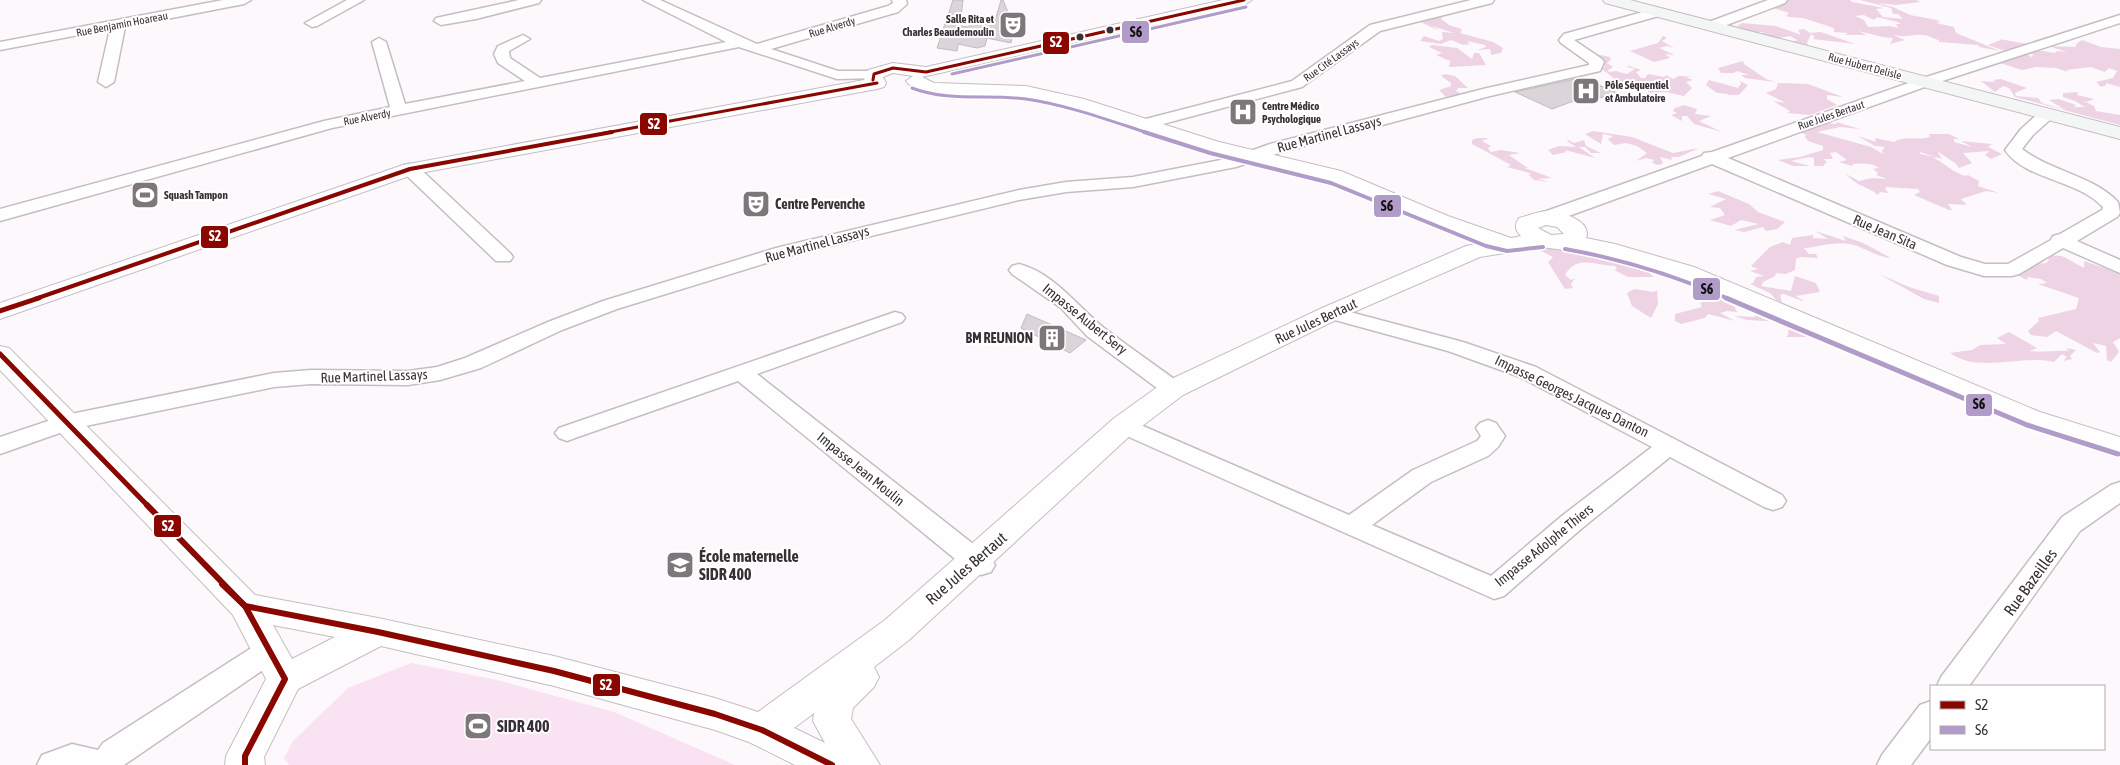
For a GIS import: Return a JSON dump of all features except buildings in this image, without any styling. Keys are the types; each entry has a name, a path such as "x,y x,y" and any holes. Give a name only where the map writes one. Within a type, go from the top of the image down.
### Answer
{"main road":[{"name":"Rue Hubert Delisle","path":"1611,0 2120,133"}],"street":[{"name":"Rue Benjamin Hoareau","path":"0,46 244,0"},
{"path":"312,24 357,0"},
{"path":"441,20 534,0"},
{"path":"650,0 740,43 837,81"},
{"name":"Rue Alverdy","path":"757,50 898,7 900,4 899,0"},
{"path":"916,81 944,69 1244,0"},
{"name":"Rue Cité Lassays","path":"1144,124 1297,84 1318,71 1375,28 1487,0"},
{"path":"1712,26 1780,0"},
{"name":"Rue Martinel Lassays","path":"0,446 66,423 274,380 312,377 408,378 440,373 473,363 555,326 610,305 783,252 1044,190 1161,178 1236,162 1251,156 1488,92 1595,68 1597,62 1568,42 1566,40 1569,37 1656,12"},
{"name":"Rue Jules Bertaut","path":"762,730 897,630 978,563 1086,470 1126,427 1168,393 1331,313 1490,245 1538,228 1710,157 1925,82 2120,19"},
{"path":"106,82 118,25"},
{"path":"523,39 503,50 500,54 503,60 538,83"},
{"path":"379,42 399,111"},
{"name":"Rue Alverdy","path":"0,215 330,124 740,43"},
{"path":"0,311 410,169 837,81 874,79 916,81 1042,94 1251,156 1342,179 1490,245"},
{"name":"Rue Jean Sita","path":"1710,157 1954,261 1984,270 2012,270 2060,240 2111,213 2112,206 2096,191 2033,165 2013,150 2027,132 2047,114"},
{"path":"410,169 503,257"},
{"path":"1538,228 1568,224 1574,228 1571,239 1693,275 2030,418 2120,447"},
{"path":"2060,240 2120,267"},
{"name":"Impasse Aubert Sery","path":"1019,270 1054,292 1095,331 1168,393"},
{"name":"Impasse Georges Jacques Danton","path":"1331,313 1487,355 1528,372 1670,445 1773,501"},
{"path":"567,433 895,318"},
{"path":"0,354 244,606 277,665 245,756 245,765"},
{"name":"Impasse Jean Moulin","path":"741,372 978,563"},
{"name":"Impasse Adolphe Thiers","path":"1126,427 1494,589 1572,522 1670,445"},
{"path":"1351,527 1409,483 1447,463 1478,451 1490,443 1492,436 1488,428"},
{"name":"Rue Bazeilles","path":"1953,685 2071,524 2120,491"},
{"name":"Rue Jules Bertaut","path":"860,765 832,721 835,701 978,563"},
{"path":"244,606 378,632 554,671 715,714 762,730 832,765"},
{"path":"53,765 72,758 105,765 114,753 277,665 378,632"},
{"path":"1893,765 1930,715"}],"shaded area":[{"path":"1782,0 1850,0 1884,8 1876,9 1883,17 1903,19 1898,14 1893,14 1891,8 1860,0 1917,0 1920,2 1896,5 1876,3 1893,7 1910,15 1937,20 1940,22 1936,23 1954,27 1956,33 2000,51 1979,47 1978,45 1939,42 1939,40 1923,35 1893,35 1905,40 1890,44 1893,38 1858,31 1867,35 1845,35 1848,33 1834,32 1834,28 1803,18 1788,17 1786,16 1789,13 1773,8","holes":["1864,15 1874,20 1877,17 1901,24 1896,24 1898,28 1890,26 1868,27 1864,20 1855,16"]},
{"path":"1445,14 1441,19 1449,25 1462,29 1460,33 1493,42 1503,48 1501,53 1491,55 1490,49 1478,50 1486,47 1485,45 1467,41 1470,44 1463,45 1451,40 1441,44 1420,41 1424,36 1439,41 1443,39 1442,32 1454,33 1432,26 1439,31 1417,20"},
{"path":"1742,23 1776,26 1801,35 1798,30 1804,29 1810,33 1821,32 1855,44 1813,39 1815,37 1811,34 1808,45 1793,42 1797,40 1790,36 1779,38 1761,34 1764,32 1747,32 1750,31 1737,26"},
{"path":"1663,36 1667,38 1662,41 1674,48 1667,46 1659,48 1675,55 1665,54 1670,58 1654,62 1630,51 1658,43"},
{"path":"1999,39 2028,44 2005,51 1988,45 2001,40"},
{"path":"2082,40 2101,47 2120,49 2120,87 2106,83 2106,85 2101,87 2096,82 2113,78 2117,71 2109,68 2105,72 2091,67 2066,70 2068,72 2056,68 2036,67 2022,70 2000,63 2023,53 2032,57 2033,54 2030,49 2055,53 2057,51 2067,52 2048,46 2076,47 2076,44"},
{"path":"1432,45 1457,48 1472,59 1474,53 1479,53 1486,65 1449,67 1450,61 1436,55 1442,53 1429,47"},
{"path":"1591,53 1610,57 1611,60 1607,63 1613,67 1608,70 1609,72 1616,71 1627,74 1635,69 1627,67 1629,66 1641,70 1636,72 1641,78 1645,78 1648,74 1664,77 1666,75 1673,79 1679,76 1695,77 1686,77 1693,80 1686,82 1692,88 1684,96 1666,92 1648,93 1648,91 1639,90 1637,87 1639,85 1633,85 1631,80 1626,82 1630,87 1596,66 1606,67"},
{"path":"1743,61 1744,64 1766,79 1775,82 1745,78 1741,75 1749,75 1737,71 1734,73 1721,73 1718,68"},
{"path":"1445,74 1455,76 1468,88 1458,88 1456,91 1461,94 1446,97 1439,90 1451,86 1451,83 1441,76"},
{"path":"2001,79 2027,88 2015,93 2016,96 2038,98 2042,103 2065,110 2049,100 2059,99 2076,105 2074,107 2085,107 2063,97 2063,93 2078,92 2077,95 2094,99 2087,102 2081,100 2094,106 2096,111 2120,115 2120,125 2015,97 2009,88 2003,86 1995,92 1981,81 1995,82 1993,80"},
{"path":"1709,80 1738,88 1741,84 1740,81 1748,85 1739,95 1728,95 1717,93 1706,85"},
{"path":"1778,83 1808,84 1843,97 1827,95 1827,99 1837,105 1810,115 1787,113 1790,111 1773,101 1786,103 1766,93 1776,89"},
{"path":"1684,105 1697,109 1695,114 1711,116 1699,121 1722,132 1694,124 1687,116 1682,116 1682,121 1671,115 1677,113 1673,111 1675,108"},
{"path":"1836,122 1860,129 1840,127 1817,132 1871,147 1883,154 1882,150 1885,147 1875,146 1858,136 1876,142 1875,138 1894,142 1903,139 1930,137 1929,134 1949,134 1959,139 1954,139 1954,142 1972,147 1961,141 1992,144 1988,147 2002,154 1991,159 1985,155 1989,151 1963,153 1972,163 1959,168 1955,163 1937,151 1942,159 1934,158 1956,172 1965,176 1968,175 1979,181 1978,186 1999,193 1986,191 1961,199 1967,205 1948,204 1952,210 1949,210 1914,195 1920,192 1918,189 1886,187 1885,189 1889,193 1880,192 1878,195 1855,182 1846,174 1859,181 1872,178 1887,179 1876,175 1878,173 1873,169 1879,168 1873,165 1853,164 1852,166 1839,162 1847,160 1836,152 1830,153 1833,159 1823,159 1827,162 1823,166 1814,166 1814,158 1809,157 1791,161 1810,166 1793,166 1778,160 1800,157 1823,150 1823,146 1808,141 1805,137 1806,135 1812,137 1799,132 1823,123 1837,124"},
{"path":"1593,131 1632,137 1673,153 1699,148 1679,157 1671,157 1672,160 1660,157 1663,163 1657,165 1652,162 1654,160 1646,158 1636,161 1647,153 1637,146 1626,143 1614,145 1608,139 1613,136 1603,134 1601,144 1585,134"},
{"path":"1489,138 1482,141 1491,146 1488,148 1491,152 1501,150 1520,153 1509,155 1528,168 1525,168 1552,178 1538,179 1549,182 1534,180 1528,174 1533,174 1507,167 1511,165 1472,144 1472,140"},
{"path":"1568,140 1574,143 1584,140 1586,146 1601,153 1591,153 1585,147 1579,147 1595,158 1565,150 1566,152 1553,155 1548,150 1559,146 1576,147"},
{"path":"1718,191 1749,204 1758,212 1785,222 1777,229 1766,231 1763,227 1744,232 1734,230 1759,224 1741,220 1731,226 1710,220 1725,215 1720,208 1710,207 1726,199 1708,194"},
{"path":"1815,231 1846,241 1843,236 1863,243 1891,258 1844,243 1804,248 1809,254 1816,254 1818,258 1800,257 1796,259 1795,270 1786,274 1776,273 1775,276 1763,282 1761,286 1791,291 1795,276 1816,283 1820,292 1796,296 1805,302 1784,294 1780,295 1782,302 1777,301 1770,293 1750,284 1753,283 1756,277 1764,276 1750,271 1758,269 1751,266 1770,247 1783,242 1790,245 1792,238 1813,235 1813,238 1828,239"},
{"path":"1544,246 1657,272 1650,274 1654,277 1628,277 1614,270 1617,269 1615,266 1581,263 1575,265 1565,275 1571,280 1575,278 1571,284 1573,288 1565,289 1548,262 1553,257 1539,250 1544,249"},
{"path":"2046,255 2062,256 2084,268 2084,261 2120,273 2120,338 2113,342 2119,352 2111,362 2107,360 2106,346 2093,343 2100,352 2097,353 2056,331 2047,337 2031,335 2028,331 2039,321 2038,318 2076,309 2079,298 2038,284 2047,283 2041,279 2027,277 2028,280 2016,275 2031,264 2046,263 2049,260"},
{"path":"1879,274 1909,287 1939,296 1939,303 1924,299"},
{"path":"1634,289 1654,292 1657,290 1658,304 1651,318 1632,306 1627,293"},
{"path":"1714,297 1727,301 1732,299 1825,337 1786,337 1789,327 1783,322 1747,320 1734,316 1755,317 1755,313 1743,309 1754,310 1733,303 1737,312 1727,311 1720,313 1735,321 1708,314 1705,318 1681,324 1675,321 1675,314 1702,307 1700,303"},
{"path":"2009,332 2037,348 2029,351 2069,351 2066,348 2076,350 2070,356 2072,359 2063,361 2067,357 2062,354 2054,362 2028,360 1974,362 1961,359 1950,353 1972,350 1980,345 2006,344 1997,338"},
{"name":"SIDR 400","path":"411,663 497,680 614,712 735,765 289,765 284,758 293,741 348,688"}],"transit line":[{"name":"S2","path":"873,80 874,74 893,68 926,72 1244,0"},
{"name":"S6","path":"952,74 1246,7"},
{"name":"S2","path":"0,311 410,169 877,83"},
{"name":"S6","path":"912,88 930,95 1025,99 1075,110 1210,153 1331,183 1486,246 1507,251 1543,247"},
{"name":"S6","path":"1565,249 1605,256 1682,279 2027,425 2118,454"},
{"name":"S2","path":"0,354 245,606 378,632 554,671 715,714 762,730 832,765"},
{"name":"S2","path":"222,584 245,606 285,679 245,756 245,765"}],"place":[{"name":"Salle Rita et Charles Beaudemoulin","path":"1013,25"},
{"name":"Pôle Séquentiel et Ambulatoire","path":"1586,91"},
{"name":"Centre Médico Psychologique","path":"1243,112"},
{"name":"Squash Tampon","path":"145,195"},
{"name":"Centre Pervenche","path":"756,204"},
{"name":"BM REUNION","path":"1052,338"},
{"name":"École maternelle SIDR 400","path":"680,565"},
{"name":"SIDR 400","path":"478,726"}]}
